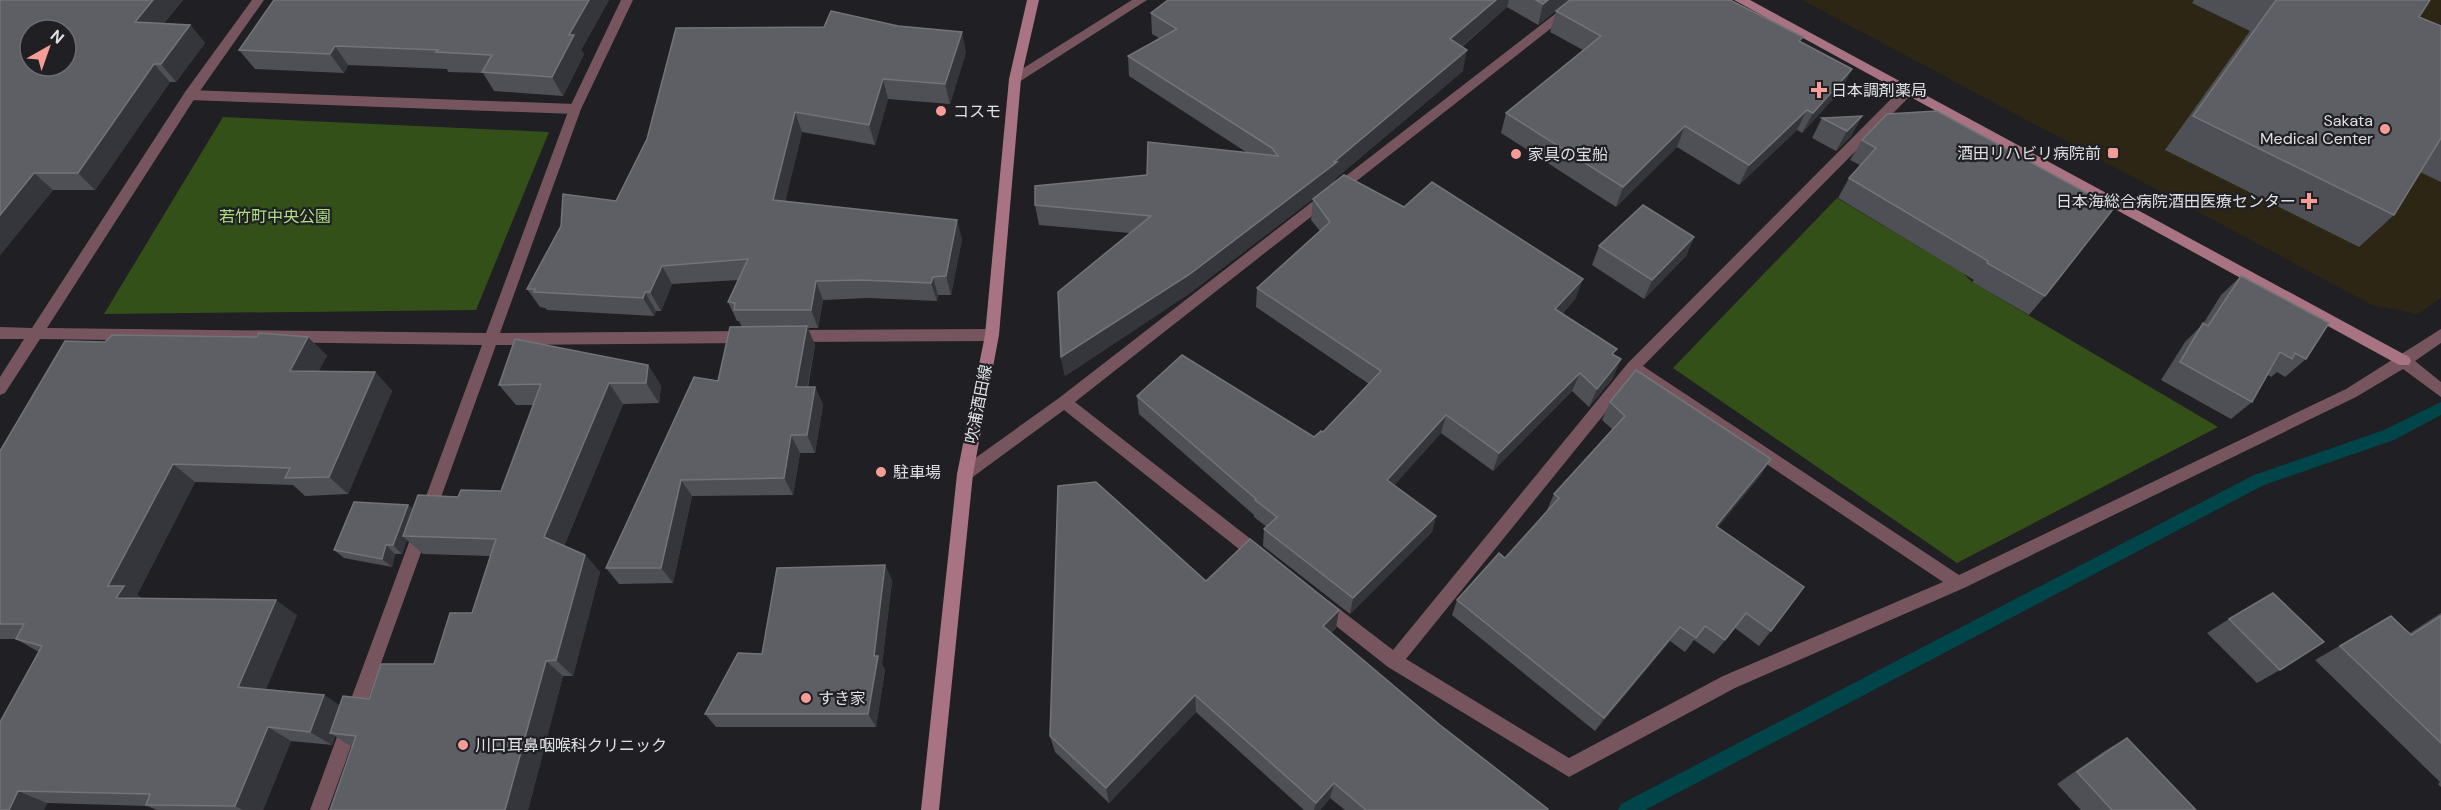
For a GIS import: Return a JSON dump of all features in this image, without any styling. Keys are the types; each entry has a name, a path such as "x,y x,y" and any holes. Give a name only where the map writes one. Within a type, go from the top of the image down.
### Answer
{"main road":[{"name":"吹浦酒田線","path":"930,810 965,474 992,335 1016,79 1033,0"},
{"path":"1740,0 2404,361"}],"street":[{"path":"0,388 190,95 258,0"},
{"path":"319,810 493,339 575,109 627,0"},
{"path":"1016,79 1141,0"},
{"path":"965,474 1064,402 1581,0"},
{"path":"1394,662 1633,367 1908,90"},
{"path":"190,95 575,109"},
{"path":"0,333 493,339 992,335"},
{"path":"1309,595 1394,662 1569,768 1729,682 1958,583 2351,393 2404,361 2441,335"},
{"path":"2404,361 2441,392"},
{"path":"1633,367 1958,583"},
{"path":"1064,402 1271,565"}],"shaded area":[{"name":"日本海総合病院酒田医療センター","path":"1802,0 2441,0 2441,298 2418,314 2372,305"}],"green space":[{"name":"若竹町中央公園","path":"223,117 549,132 476,310 104,314"},
{"path":"1837,198 1963,273 1972,282 2218,427 1957,563 1673,368"}],"building":[{"path":"0,0 153,0 135,22 190,25 161,64 154,64 78,173 34,173 0,215"},
{"path":"274,0 589,0 569,35 574,35 552,77 482,72 492,55 436,52 438,50 335,46 330,54 239,50"},
{"path":"1168,0 1496,0 1450,39 1467,50 1334,162 1337,162 1190,274 1061,357 1058,292 1151,216 1035,205 1035,186 1147,175 1148,142 1278,156 1272,148 1128,56 1177,29 1151,13"},
{"path":"1536,0 1548,0 1543,4"},
{"path":"1570,0 1730,0 1803,37 1799,41 1852,69 1813,113 1807,110 1749,165 1685,126 1623,187 1506,113 1601,36 1556,11"},
{"name":"Sakata Medical Center","path":"2276,0 2430,0 2419,17 2441,26 2441,138 2394,215 2193,116"},
{"path":"831,11 898,26 962,32 945,84 883,79 869,125 795,112 773,200 957,220 946,276 933,277 931,283 816,281 811,310 734,310 735,303 728,302 748,259 662,266 650,292 645,292 643,298 534,292 535,289 527,289 561,226 563,194 616,201 647,139 676,28 824,27"},
{"path":"1937,111 2114,208 2045,296 1849,178 1876,148 1862,140 1887,114"},
{"path":"1862,116 1847,131 1822,118"},
{"path":"1344,175 1404,207 1432,182 1583,279 1555,309 1617,349 1612,354 1621,359 1597,389 1580,373 1499,453 1446,415 1387,480 1436,516 1353,598 1264,529 1277,517 1137,396 1182,355 1314,437 1321,431 1323,432 1381,371 1257,288 1330,222 1313,199"},
{"path":"1643,205 1694,237 1652,280 1599,246"},
{"path":"2241,276 2329,323 2306,359 2295,353 2292,359 2280,352 2252,402 2180,362 2203,323 2208,326"},
{"path":"807,326 796,387 815,387 807,435 791,435 784,478 681,480 661,568 606,568 694,377 718,381 730,327"},
{"path":"259,333 308,337 290,371 375,372 329,477 285,478 290,468 173,464 108,586 124,586 116,598 276,600 238,687 324,695 310,732 268,727 235,806 146,805 150,794 18,791 9,810 0,810 0,722 42,646 16,639 24,624 0,624 0,451 65,341 105,342 112,335 257,337"},
{"path":"515,339 648,365 646,383 609,383 544,537 585,555 556,660 546,661 505,810 330,810 356,736 330,733 343,696 369,699 381,664 434,664 450,613 472,613 496,539 403,536 418,495 458,497 461,490 501,491 541,384 499,385"},
{"path":"1636,370 1771,459 1716,526 1804,587 1771,631 1746,613 1725,640 1705,626 1696,638 1680,627 1604,718 1457,600 1499,553 1505,558 1559,498 1554,494 1625,416 1610,402"},
{"path":"1096,482 1206,581 1250,539 1339,610 1323,626 1440,725 1548,809 1366,810 1334,783 1316,803 1195,695 1106,788 1050,736 1058,486"},
{"path":"354,502 408,505 393,545 386,545 382,559 334,550"},
{"path":"885,565 874,656 878,656 868,714 705,714 738,653 762,654 777,568"},
{"path":"2273,593 2324,642 2280,670 2229,619"},
{"path":"2391,616 2411,635 2441,616 2441,743 2340,646"},
{"path":"2127,738 2196,810 2112,810 2077,772"}],"waterway":[{"path":"1627,810 2259,480 2389,435 2441,408"}],"place":[{"name":"日本調剤薬局","path":"1819,90"},
{"name":"コスモ","path":"941,111"},
{"name":"Sakata Medical Center","path":"2385,129"},
{"name":"酒田リハビリ病院前","path":"2113,153"},
{"name":"家具の宝船","path":"1516,154"},
{"name":"日本海総合病院酒田医療センター","path":"2309,201"},
{"name":"駐車場","path":"881,472"},
{"name":"すき家","path":"806,698"},
{"name":"川口耳鼻咽喉科クリニック","path":"463,745"}]}
